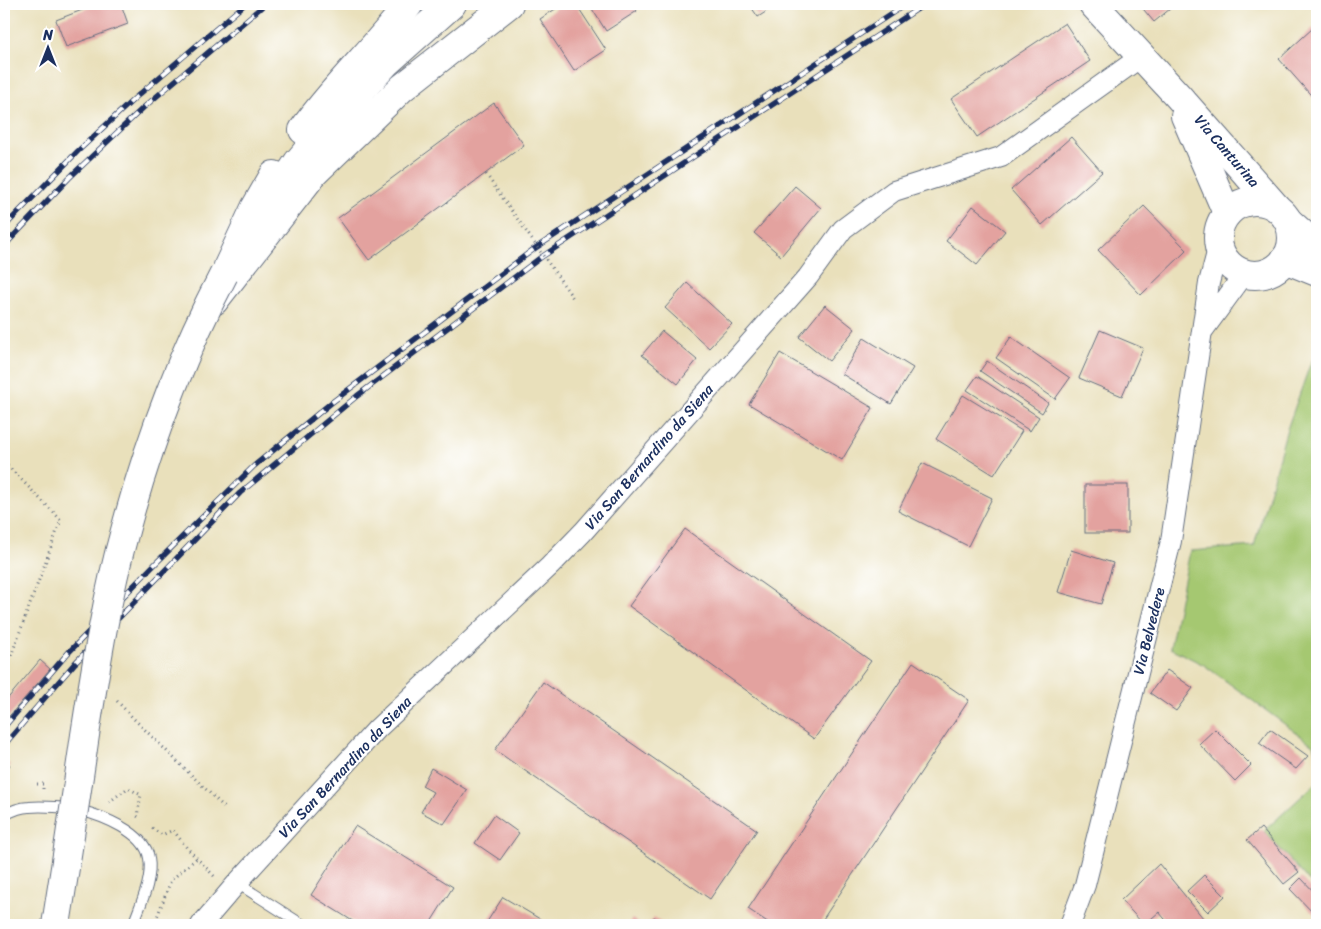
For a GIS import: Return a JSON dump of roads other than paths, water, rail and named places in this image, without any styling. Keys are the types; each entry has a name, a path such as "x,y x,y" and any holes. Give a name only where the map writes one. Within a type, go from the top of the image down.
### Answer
{"main road":[{"path":"201,318 299,163 320,107 410,4"},
{"path":"56,925 97,658 126,528 151,445 201,318 224,274 299,163 332,121 387,62 452,4"},
{"path":"299,163 402,88 509,4"},
{"name":"Via Canturina","path":"1093,4 1282,213 1317,247"},
{"name":"Via Canturina","path":"1178,96 1227,213"},
{"path":"1257,200 1282,213 1292,235 1291,248 1285,259 1272,271 1258,275 1244,273 1232,267 1224,258 1218,237 1222,221 1227,213 1242,203 1257,200"},
{"path":"1285,259 1317,272"}],"street":[{"name":"Via San Bernardino da Siena","path":"201,925 228,881 377,729 550,566 583,532 808,277 843,230 894,191 1001,157 1142,56"},
{"name":"Via Belvedere","path":"1070,925 1085,885 1171,542 1209,283 1219,245"},
{"name":"Via Belvedere","path":"1203,331 1244,273"}],"lane":[{"path":"4,815 18,808 31,806 78,810 121,825 138,839 146,849 150,859 148,881 133,925"},
{"path":"228,881 303,925"}],"railway":[{"path":"4,227 78,151 135,98 245,4"},
{"path":"4,246 69,178 143,108 265,4"},
{"path":"4,727 68,653 155,564 254,466 331,403 534,249 906,4"},
{"path":"4,745 75,663 240,493 357,396 540,258 925,4"}]}
